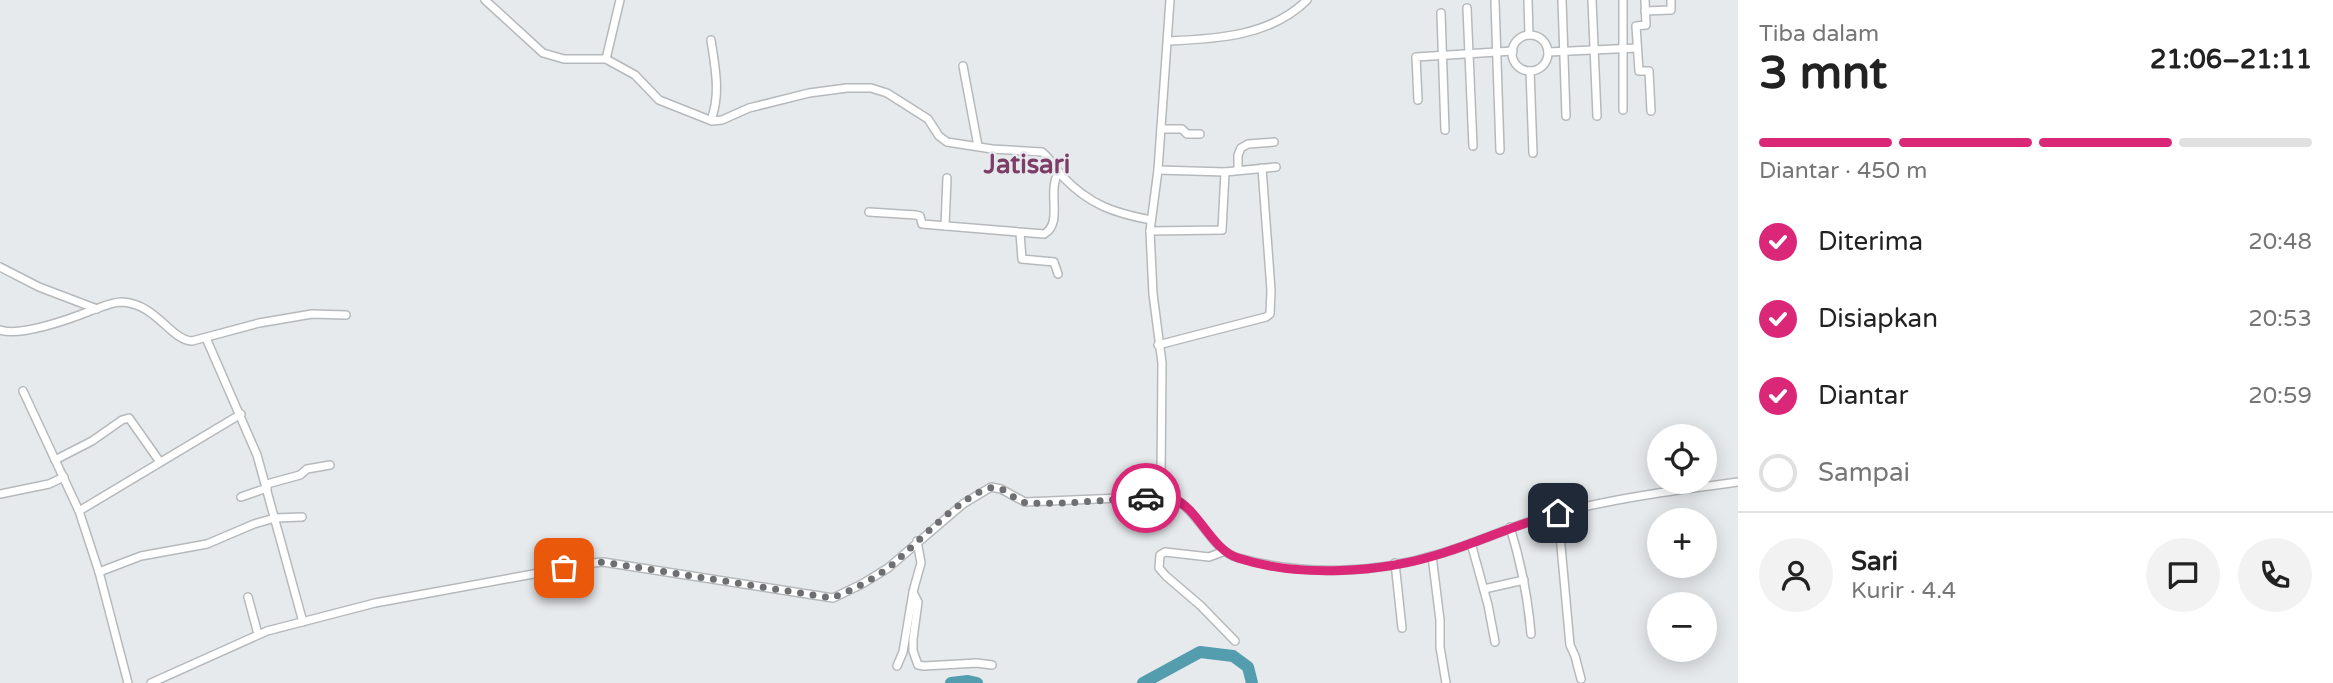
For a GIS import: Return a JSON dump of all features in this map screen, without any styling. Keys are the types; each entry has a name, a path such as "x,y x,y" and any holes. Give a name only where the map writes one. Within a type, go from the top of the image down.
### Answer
{"street":[{"path":"485,0 543,53 564,59 606,60 635,75 659,100 711,120 722,120 749,108 808,94 847,88 877,89 928,119 939,136 947,142 1042,152 1079,192 1102,208 1151,220"},
{"path":"606,60 620,0"},
{"path":"1168,496 1161,477 1162,363 1158,345 1150,231 1158,170 1170,0"},
{"path":"1168,41 1214,38 1270,26 1289,16 1307,0"},
{"path":"1528,0 1529,35"},
{"path":"1562,0 1566,116"},
{"path":"1592,0 1597,116"},
{"path":"1622,0 1623,110"},
{"path":"1645,0 1646,25 1636,26 1637,48 1639,71 1649,71 1651,111"},
{"path":"1645,11 1671,10 1671,0"},
{"path":"1495,2 1500,150"},
{"path":"1467,8 1473,146"},
{"path":"1441,13 1445,130"},
{"path":"1529,35 1539,37 1546,44 1548,52 1545,64 1530,71 1517,66 1512,56 1513,46 1520,38 1529,35"},
{"path":"711,40 717,104 711,120"},
{"path":"1548,52 1637,48"},
{"path":"1418,100 1416,57 1513,51"},
{"path":"963,66 978,146"},
{"path":"1530,71 1534,153"},
{"path":"1161,129 1182,129 1187,134 1200,134"},
{"path":"1238,170 1238,155 1242,147 1274,142"},
{"path":"1158,170 1225,172 1276,167"},
{"path":"1158,345 1270,314 1271,290 1262,168"},
{"path":"869,212 916,215 920,216 921,224 1044,234 1050,231 1054,218 1052,184 1059,172"},
{"path":"1150,231 1222,230 1225,172"},
{"path":"945,226 947,178"},
{"path":"1020,233 1022,259 1054,262 1058,274"},
{"path":"0,267 39,287 97,309"},
{"path":"0,330 12,332 48,325 122,302 139,306 158,317 180,338 192,341 259,323 312,314 346,315"},
{"path":"206,338 241,414 267,486 303,622"},
{"path":"23,391 79,511 99,572 128,683"},
{"path":"79,511 241,414"},
{"path":"55,460 129,418 160,462"},
{"path":"241,496 300,475 307,469 330,465"},
{"path":"0,494 49,484 64,477"},
{"path":"151,683 258,634 394,599 597,562 832,598 882,572 972,496 992,487 1025,502 1168,496 1179,501 1225,551 1236,558 1306,569 1352,570 1432,556 1510,527 1558,513 1608,502 1738,482"},
{"path":"1558,513 1570,645 1581,678"},
{"path":"99,572 141,556 207,544 275,518 302,517"},
{"path":"1510,527 1524,580 1531,634"},
{"path":"897,666 921,563 917,541"},
{"path":"1471,543 1495,642"},
{"path":"1225,551 1209,557 1165,552 1160,555 1159,568 1235,641"},
{"path":"1432,556 1446,683"},
{"path":"1395,564 1402,628"},
{"path":"1484,589 1524,580"},
{"path":"913,592 918,602 913,639 913,651 918,665 992,665"},
{"path":"247,597 258,634"}],"waterway":[{"path":"1143,683 1200,652 1233,656 1248,667 1252,683"},
{"path":"951,683 977,683"}],"way so far":[{"path":"564,568 603,562 832,598 863,584 888,568 972,496 992,487 1008,492 1020,502 1146,498"}],"district":[{"name":"Jatisari","path":"1027,164"}],"route":[{"path":"1146,498 1168,496 1179,501 1225,551 1236,558 1277,566 1330,570 1352,570 1417,560 1558,513"}]}
